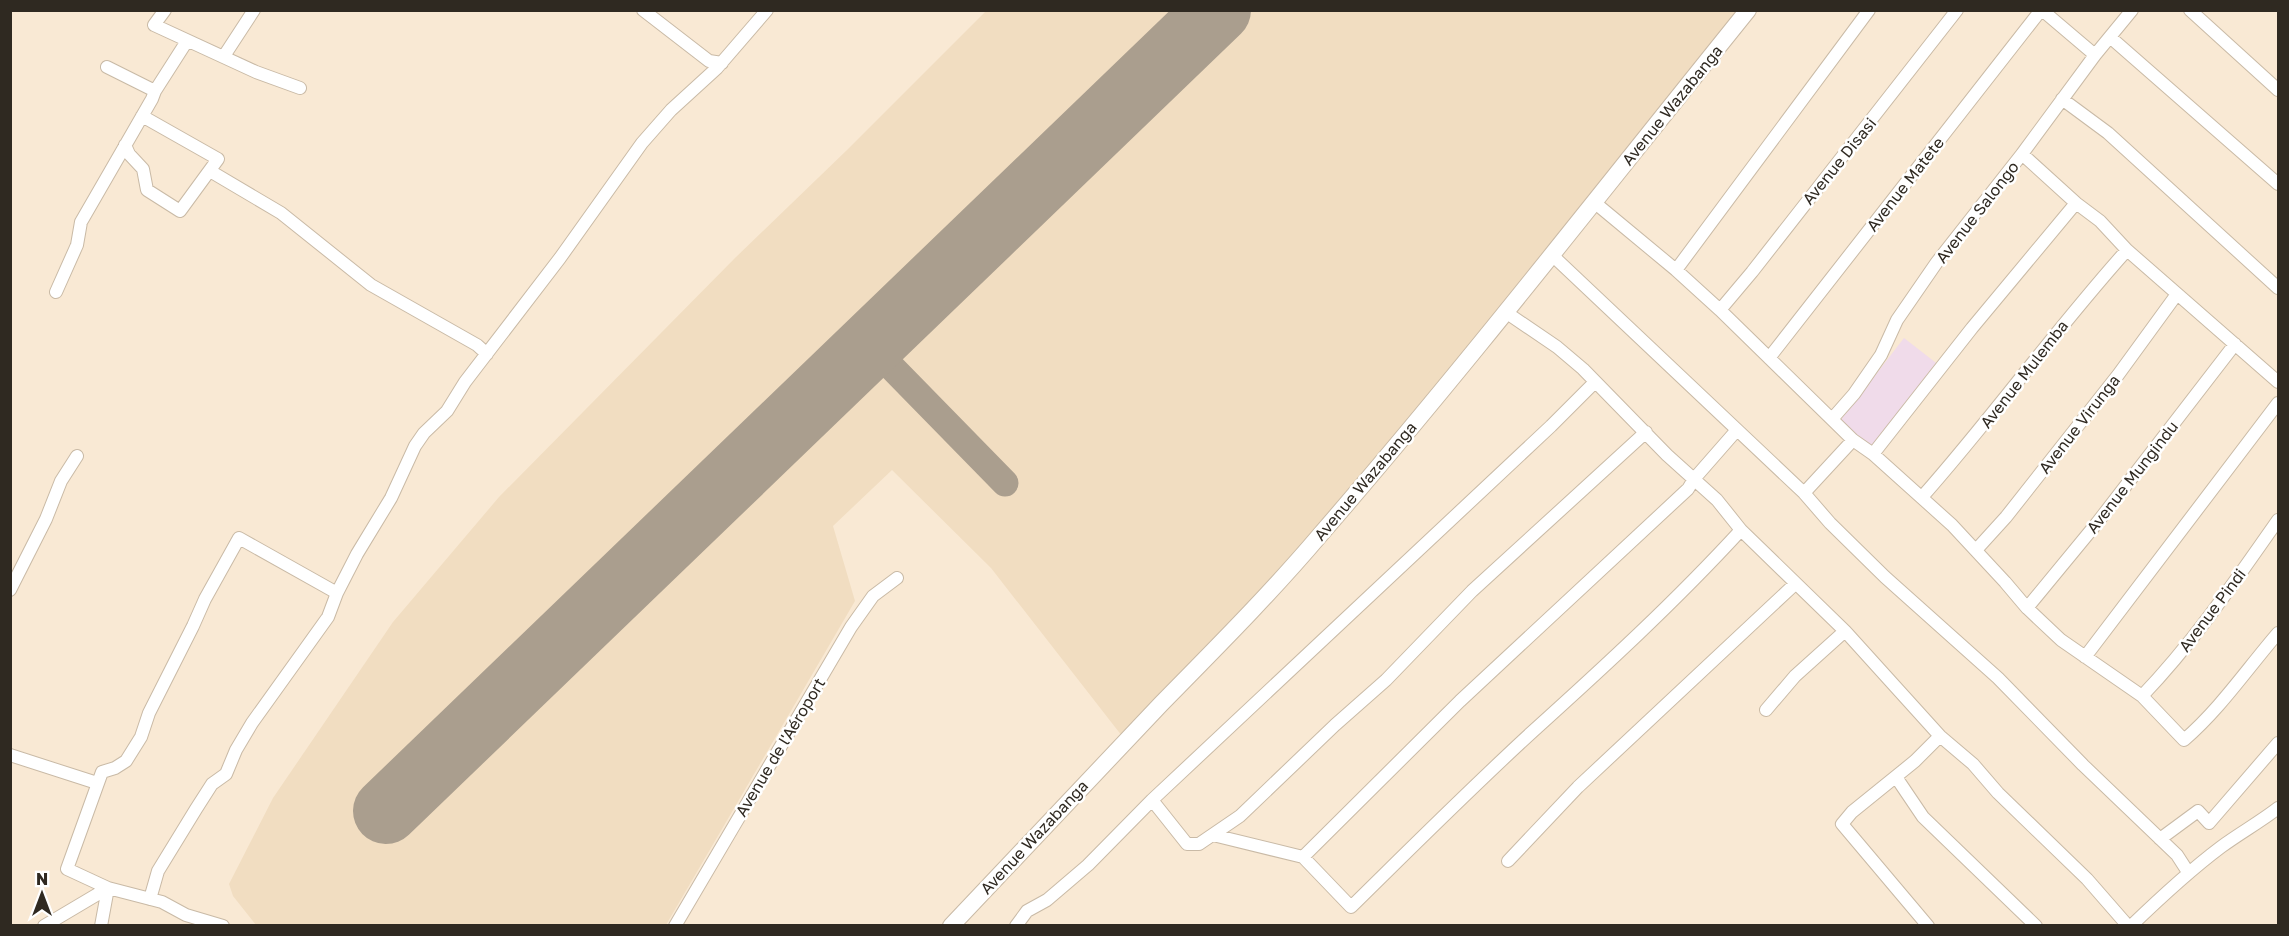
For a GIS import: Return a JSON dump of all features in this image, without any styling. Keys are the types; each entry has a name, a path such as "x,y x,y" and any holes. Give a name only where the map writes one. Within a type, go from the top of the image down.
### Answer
{"main road":[{"name":"Avenue Wazabanga","path":"951,926 1255,607 1318,537 1507,313 1748,10"}],"street":[{"path":"165,10 154,25 256,72 300,88"},
{"path":"224,56 254,10"},
{"path":"643,10 709,61 722,63"},
{"path":"150,898 158,871 196,809 212,784 226,774 236,750 252,723 328,617 357,554 391,498 415,446 424,433 447,411 465,382 488,354 642,143 671,110 722,63 767,10"},
{"path":"1676,270 1869,10"},
{"name":"Avenue Disasi","path":"1720,310 1956,10"},
{"path":"2042,10 2095,55"},
{"name":"Avenue Matete","path":"1769,358 2042,10"},
{"name":"Avenue Salongo","path":"1832,418 1854,394 1881,356 1897,320 1937,262 2132,10"},
{"path":"2190,10 2278,90"},
{"path":"2110,37 2278,184"},
{"path":"56,292 77,245 81,222 155,91 187,40"},
{"path":"107,67 155,91"},
{"path":"2062,99 2108,133 2278,288"},
{"path":"125,145 129,154 143,169 147,190 180,211 218,159 142,116"},
{"path":"2022,154 2100,222 2127,250 2278,382"},
{"path":"210,171 281,213 371,285 458,333 488,354"},
{"path":"1594,202 1720,310 1794,385 1853,440 1923,497 2006,582 2026,608 2061,640 2142,696 2184,740 2201,726 2242,680 2278,633"},
{"path":"1873,454 1972,328 2076,203"},
{"name":"Avenue Mulemba","path":"1923,497 1972,441 2055,333 2127,250"},
{"path":"1552,256 1804,494 1885,577 1998,678 2083,765 2177,855 2188,872"},
{"name":"Avenue Virunga","path":"1976,550 2006,517 2118,375 2177,294"},
{"path":"1507,313 1557,347 1667,455 1718,500 1741,531 1845,631 1941,736 1973,764 2087,879 2129,926 2188,872 2278,808"},
{"name":"Avenue Mungindu","path":"2026,608 2097,523 2235,344"},
{"path":"1016,926 1027,911 1047,900 1088,865 1152,800 1551,426 1595,382"},
{"path":"2085,657 2278,403"},
{"path":"1303,857 1428,732 1688,489 1736,431"},
{"path":"1152,800 1187,844 1199,844 1240,816 1335,725 1386,680 1472,591 1646,432"},
{"path":"1804,494 1853,440"},
{"path":"10,590 46,519 61,481 77,456"},
{"name":"Avenue Pindi","path":"2142,696 2183,649 2278,520"},
{"path":"1213,835 1303,857 1350,907 1462,797 1596,676 1741,531"},
{"path":"223,926 186,920 162,902 108,888 67,869 102,772 126,761 141,737 149,712 205,599 239,538 338,593"},
{"name":"Avenue de l'Aéroport","path":"675,926 851,627 873,596 897,578"},
{"path":"1508,861 1578,787 1795,584"},
{"path":"1766,710 1795,676 1845,631"},
{"path":"1928,926 1842,824 1845,819 1916,761 1941,736"},
{"path":"2160,838 2198,811 2209,823 2278,743"},
{"path":"10,755 97,783"},
{"path":"1896,777 1923,817 2036,926"},
{"path":"44,926 108,888"},
{"path":"101,926 108,888"}],"shaded area":[{"path":"986,11 1740,11 1306,548 1122,736 991,568 892,470 833,526 855,601 666,925 256,925 233,896 229,884 273,798 393,622 499,497 735,258"},
{"path":"1904,338 1940,366 1875,450 1839,422"}],"taxiway":[{"path":"870,345 1005,483"}],"runway":[{"path":"386,811 1218,10"}]}
